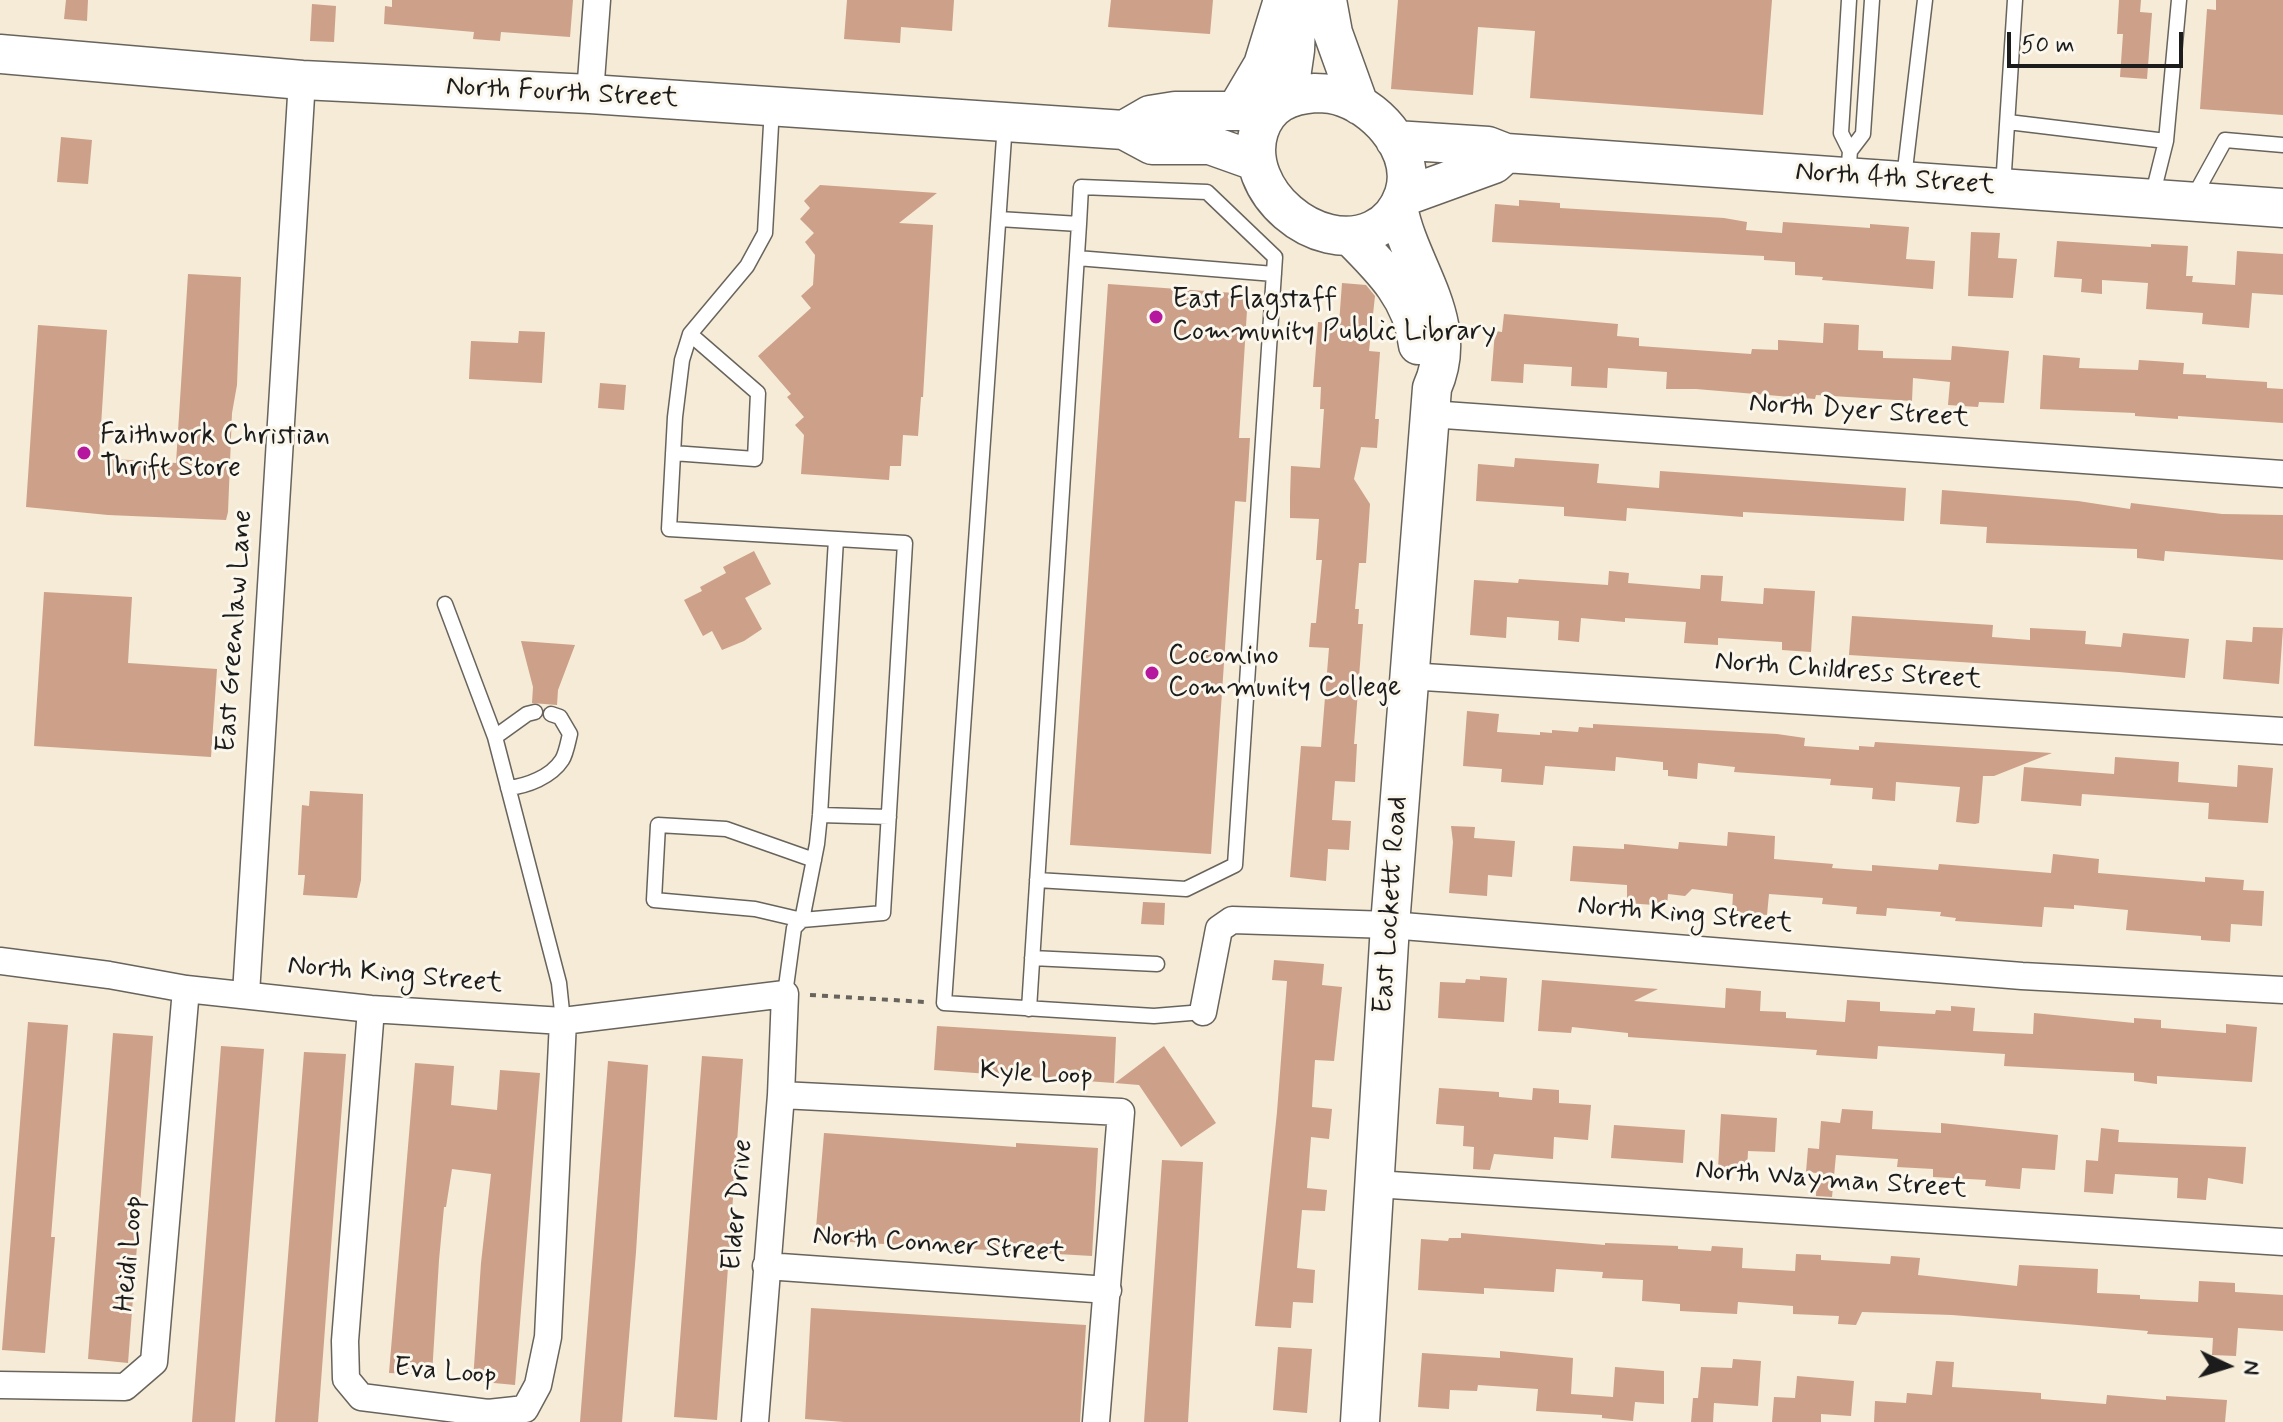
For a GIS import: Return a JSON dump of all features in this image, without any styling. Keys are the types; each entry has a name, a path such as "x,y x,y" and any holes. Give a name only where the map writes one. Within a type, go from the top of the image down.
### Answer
{"street":[{"path":"590,94 597,0"},
{"path":"1265,106 1315,93 1333,94 1359,105 1379,120 1404,158 1407,184 1400,202 1379,227 1362,235 1323,232 1292,215 1266,187 1255,161 1265,106 1263,65 1283,0"},
{"path":"1265,106 1295,50 1297,0"},
{"path":"1327,0 1333,33 1359,105"},
{"name":"North Fourth Street","path":"0,54 302,80 590,94 1124,130 1152,145 1210,145 1255,161"},
{"name":"East Greenlaw Lane","path":"246,994 302,80"},
{"name":"North Fourth Street","path":"1124,130 1150,115 1265,106"},
{"name":"North 4th Street","path":"1395,140 1488,146 1506,153 1848,164 1904,182 2283,208"},
{"path":"1400,202 1494,164 1506,153"},
{"name":"East Lockett Road","path":"1360,1422 1408,676 1431,401 1441,367 1438,318 1401,225 1400,202"},
{"name":"East Lockett Road","path":"1350,236 1384,270 1406,302 1417,335 1420,370 1431,401"},
{"name":"North Dyer Street","path":"1431,401 2283,474"},
{"name":"North Childress Street","path":"1408,676 2283,731"},
{"name":"North King Street","path":"1203,1012 1219,929 1232,920 1390,925 2022,976 2283,990"},
{"name":"North King Street","path":"0,961 186,989 371,1009 563,1021 785,994"},
{"name":"Heidi Loop","path":"0,1385 125,1387 154,1362 186,989"},
{"name":"Elder Drive","path":"755,1422 781,1095 785,994"},
{"name":"Eva Loop","path":"371,1009 345,1341 346,1379 361,1397 488,1413 525,1409 538,1385 548,1337 563,1021"},
{"name":"Kyle Loop","path":"781,1095 1121,1112 1096,1422"},
{"name":"North Wayman Street","path":"1375,1184 2283,1242"},
{"name":"North Conner Street","path":"766,1266 1108,1290"}],"lane":[{"path":"1848,164 1841,133 1849,0"},
{"path":"1848,164 1863,134 1872,0"},
{"path":"1904,182 1925,0"},
{"path":"2003,188 2015,0"},
{"path":"2152,199 2166,141 2179,0"},
{"path":"772,106 765,233 747,266 690,334 682,360 669,529 905,543 883,913 802,920 755,909 654,900 658,825 726,829 814,860"},
{"path":"944,1003 1005,122"},
{"path":"2008,122 2166,141"},
{"path":"2191,201 2225,140 2283,145"},
{"path":"1029,1009 1032,958 1037,880 1077,258 1081,187 1207,192 1275,257 1235,865 1186,889 1037,880"},
{"path":"999,219 1079,224"},
{"path":"1077,258 1274,274"},
{"path":"673,453 755,459 758,393 690,334"},
{"path":"785,994 794,928 802,920 820,815 836,539"},
{"path":"445,604 495,737 559,983 563,1021"},
{"path":"495,737 527,714 535,712"},
{"path":"508,788 524,786 562,761 570,734 560,717 551,714"},
{"path":"820,815 889,817"},
{"path":"1032,958 1157,964"},
{"name":"North King Street","path":"944,1003 1154,1016 1203,1012"}],"path":[{"path":"785,994 944,1003"}],"building":[{"path":"66,0 88,0 87,21 64,19"},
{"path":"392,0 573,0 570,37 501,32 500,41 473,39 474,32 384,24 385,6 392,7"},
{"path":"847,0 954,0 952,31 901,27 900,43 844,39"},
{"path":"1111,0 1213,0 1210,34 1108,27"},
{"path":"1398,0 1772,0 1763,115 1530,98 1535,31 1478,27 1473,95 1391,89"},
{"path":"2119,0 2141,0 2140,12 2152,13 2147,79 2120,77 2123,34 2117,34"},
{"path":"2216,0 2283,0 2283,115 2200,109 2207,9 2216,10"},
{"path":"312,4 336,6 334,42 310,41"},
{"path":"61,137 92,140 88,184 57,182"},
{"path":"820,185 937,193 899,223 933,225 918,436 903,435 901,466 890,466 889,480 801,474 804,435 795,425 804,417 787,397 791,394 758,356 811,308 801,296 813,285 815,255 805,242 814,233 800,219 810,208 804,201"},
{"path":"1519,200 1560,203 1560,208 1724,218 1747,222 1746,230 1782,233 1783,222 1870,228 1870,224 1909,227 1906,259 1935,261 1933,289 1795,275 1795,262 1764,260 1764,256 1492,242 1495,204 1519,206"},
{"path":"1971,232 2000,233 1998,258 2017,259 2013,298 1968,296"},
{"path":"2057,241 2151,247 2151,244 2188,246 2186,276 2193,276 2192,282 2235,285 2237,251 2283,254 2283,295 2252,293 2249,328 2202,324 2203,313 2146,309 2148,283 2102,280 2102,294 2081,292 2082,279 2054,277"},
{"path":"188,274 241,277 237,385 232,413 226,520 108,515 26,507 38,325 107,330 99,458 176,463"},
{"path":"1342,283 1366,285 1375,296 1369,351 1380,352 1375,419 1379,419 1377,448 1361,447 1354,479 1370,504 1366,563 1359,563 1355,609 1359,609 1358,624 1363,624 1354,744 1357,744 1355,782 1335,781 1332,820 1351,821 1349,850 1328,849 1326,881 1290,877 1301,746 1321,747 1329,648 1309,647 1311,623 1316,623 1322,560 1316,560 1319,519 1290,518 1290,497 1291,466 1320,468 1324,409 1320,409 1321,387 1313,387 1318,322 1339,324"},
{"name":"Coconino Community College","path":"1108,284 1248,294 1239,438 1250,438 1246,502 1235,501 1211,854 1070,845"},
{"path":"1504,314 1618,324 1617,336 1639,338 1639,346 1751,354 1752,349 1778,350 1778,340 1823,343 1824,323 1859,325 1858,350 1883,351 1883,358 1951,360 1952,346 2009,351 2004,403 1979,402 1978,407 1948,405 1950,382 1913,378 1912,401 1816,395 1815,399 1666,389 1667,372 1608,368 1607,388 1571,386 1572,367 1524,364 1523,383 1491,381 1495,331 1502,332"},
{"path":"519,331 545,332 542,383 469,379 471,341 518,343"},
{"path":"2043,355 2080,358 2079,368 2138,370 2139,360 2184,363 2183,374 2267,382 2267,388 2283,389 2283,423 2040,409"},
{"path":"600,383 626,385 624,410 598,408"},
{"path":"1515,458 1599,464 1597,483 1659,488 1660,471 1906,488 1904,521 1743,512 1743,517 1627,508 1626,521 1564,516 1564,507 1476,501 1478,464 1514,467"},
{"path":"1942,490 2078,501 2130,509 2131,503 2222,514 2283,515 2283,560 2165,551 2164,561 2137,558 2137,549 1986,543 1987,527 1940,524"},
{"path":"754,551 771,584 745,598 762,629 722,650 712,631 703,636 684,600 726,573 723,567"},
{"path":"1609,571 1629,573 1628,583 1700,589 1701,575 1723,576 1721,601 1763,604 1764,588 1815,591 1811,652 1782,650 1782,642 1718,638 1718,645 1684,643 1686,622 1625,618 1625,622 1581,618 1579,642 1558,640 1559,621 1507,617 1506,638 1470,635 1474,580 1518,583 1519,579 1608,585"},
{"path":"44,592 132,597 128,663 217,669 211,757 34,746"},
{"path":"1852,616 1993,625 1992,637 2030,640 2030,628 2086,631 2085,644 2121,647 2123,633 2189,639 2185,678 1849,655"},
{"path":"2253,627 2283,628 2279,684 2223,679 2226,640 2252,642"},
{"path":"521,641 575,645 558,690 557,705 532,703 533,687"},
{"path":"1467,711 1499,714 1497,732 1540,735 1540,732 1552,733 1552,730 1578,732 1579,727 1593,728 1593,724 1777,734 1805,738 1804,746 1859,750 1859,746 1874,747 1875,742 2052,753 1994,776 1983,776 1979,823 1975,824 1956,822 1960,787 1896,782 1895,801 1872,799 1873,788 1830,785 1831,779 1734,772 1735,767 1698,763 1697,779 1668,776 1668,770 1663,770 1663,762 1616,757 1615,771 1545,766 1543,785 1501,782 1502,769 1463,766"},
{"path":"2115,757 2179,762 2178,782 2237,787 2238,765 2273,768 2268,823 2208,819 2209,803 2082,794 2081,806 2021,801 2024,767 2114,774"},
{"path":"310,791 363,794 361,880 357,898 303,895 305,875 298,875 302,805 309,806"},
{"path":"1451,826 1475,827 1474,838 1515,841 1512,877 1488,875 1487,896 1449,893 1453,842"},
{"path":"1728,832 1775,836 1774,859 1833,864 1832,868 1872,871 1872,865 1938,870 1939,864 2051,873 2053,854 2099,859 2098,873 2205,882 2205,877 2244,880 2243,890 2264,891 2262,926 2231,924 2230,942 2201,940 2201,936 2126,930 2128,910 2074,905 2074,909 2044,907 2042,927 1955,921 1956,918 1940,916 1941,912 1887,908 1886,916 1856,914 1857,907 1822,904 1823,898 1769,894 1767,915 1732,912 1733,894 1692,889 1685,896 1668,894 1667,906 1627,903 1627,885 1570,881 1573,846 1624,849 1624,844 1678,849 1679,842 1727,846"},
{"path":"1143,902 1165,903 1164,925 1141,924"},
{"path":"1274,960 1324,964 1322,985 1342,987 1334,1061 1315,1060 1312,1107 1332,1109 1329,1139 1311,1137 1307,1188 1327,1190 1325,1211 1302,1210 1297,1268 1315,1270 1313,1303 1293,1302 1291,1328 1255,1326 1287,981 1272,980"},
{"path":"1480,976 1507,978 1504,1022 1438,1018 1440,982 1465,983 1466,979 1480,980"},
{"path":"1542,980 1658,989 1634,1001 1725,1008 1726,988 1761,991 1760,1011 1786,1012 1786,1018 1845,1022 1847,1000 1880,1002 1880,1011 1935,1014 1936,1010 1951,1011 1951,1006 1975,1008 1973,1031 2033,1034 2034,1013 2134,1023 2134,1018 2161,1020 2161,1028 2226,1033 2226,1024 2257,1027 2252,1082 2157,1076 2157,1084 2134,1081 2134,1073 2004,1066 2005,1054 1878,1046 1877,1059 1816,1055 1817,1050 1628,1037 1628,1033 1572,1027 1571,1033 1538,1031"},
{"path":"28,1022 68,1025 45,1353 2,1350"},
{"path":"937,1026 1116,1037 1114,1083 934,1070"},
{"path":"113,1033 153,1036 128,1363 88,1359"},
{"path":"221,1046 264,1049 235,1422 192,1422"},
{"path":"1164,1046 1216,1123 1181,1147 1139,1085 1115,1083"},
{"path":"304,1052 346,1054 318,1422 275,1422"},
{"path":"702,1056 743,1059 717,1420 674,1417"},
{"path":"608,1061 648,1065 636,1252 622,1422 580,1422"},
{"path":"415,1063 454,1066 451,1105 497,1110 500,1070 540,1073 515,1385 473,1381 491,1174 452,1169 444,1207 432,1375 389,1373"},
{"path":"1439,1088 1499,1092 1499,1097 1532,1100 1533,1088 1559,1090 1559,1103 1591,1105 1588,1140 1554,1137 1553,1159 1494,1154 1490,1170 1473,1169 1474,1147 1463,1146 1464,1126 1436,1124"},
{"path":"1842,1109 1873,1111 1872,1129 1941,1133 1941,1123 2058,1135 2055,1170 2022,1168 2020,1189 1985,1186 1986,1180 1933,1177 1933,1169 1897,1167 1898,1159 1836,1155 1832,1197 1816,1196 1817,1173 1806,1172 1808,1148 1819,1149 1821,1121 1840,1123"},
{"path":"1721,1114 1777,1118 1775,1152 1748,1151 1747,1171 1718,1169"},
{"path":"1614,1125 1685,1130 1683,1163 1611,1158"},
{"path":"2101,1128 2119,1130 2118,1142 2246,1147 2243,1184 2208,1178 2206,1200 2177,1198 2178,1178 2115,1174 2113,1194 2084,1192 2086,1160 2098,1161"},
{"path":"824,1133 1016,1147 1016,1143 1098,1148 1092,1256 815,1240"},
{"path":"1162,1160 1203,1162 1188,1422 1144,1422"},
{"path":"1461,1233 1605,1245 1678,1246 1678,1249 1711,1251 1712,1246 1743,1248 1742,1268 1795,1271 1796,1254 1821,1255 1821,1260 1890,1264 1891,1256 1920,1258 1918,1275 2017,1286 2019,1265 2098,1269 2097,1293 2140,1295 2140,1299 2198,1302 2199,1281 2235,1283 2235,1292 2283,1295 2283,1331 2238,1328 2236,1356 2212,1355 2213,1338 2078,1325 1952,1315 1862,1312 1856,1325 1838,1324 1839,1316 1793,1314 1793,1306 1738,1302 1737,1314 1680,1311 1680,1304 1642,1301 1643,1280 1602,1278 1603,1272 1556,1269 1554,1292 1484,1288 1484,1294 1418,1290 1421,1239 1448,1241 1449,1238 1461,1238"},
{"path":"811,1308 1086,1325 1080,1422 844,1422 805,1419"},
{"path":"1278,1347 1312,1349 1307,1413 1273,1410"},
{"path":"1500,1351 1573,1358 1571,1394 1613,1397 1615,1367 1664,1371 1664,1404 1635,1402 1633,1421 1602,1418 1602,1415 1536,1411 1538,1389 1478,1385 1477,1391 1450,1390 1449,1409 1418,1407 1422,1353 1500,1358"},
{"path":"1733,1359 1761,1361 1758,1406 1714,1403 1713,1422 1691,1422 1693,1398 1698,1398 1701,1367 1732,1368"},
{"path":"1936,1361 1954,1362 1952,1387 2041,1393 2041,1399 2106,1404 2107,1395 2166,1400 2166,1396 2227,1400 2225,1422 1874,1422 1875,1401 1906,1403 1907,1393 1932,1395"},
{"path":"1797,1376 1854,1381 1851,1416 1821,1414 1821,1422 1772,1422 1774,1397 1795,1398"}],"place":[{"name":"East Flagstaff Community Public Library","path":"1156,317"},
{"name":"Faithwork Christian Thrift Store","path":"84,453"},
{"name":"Coconino Community College","path":"1152,673"}]}
